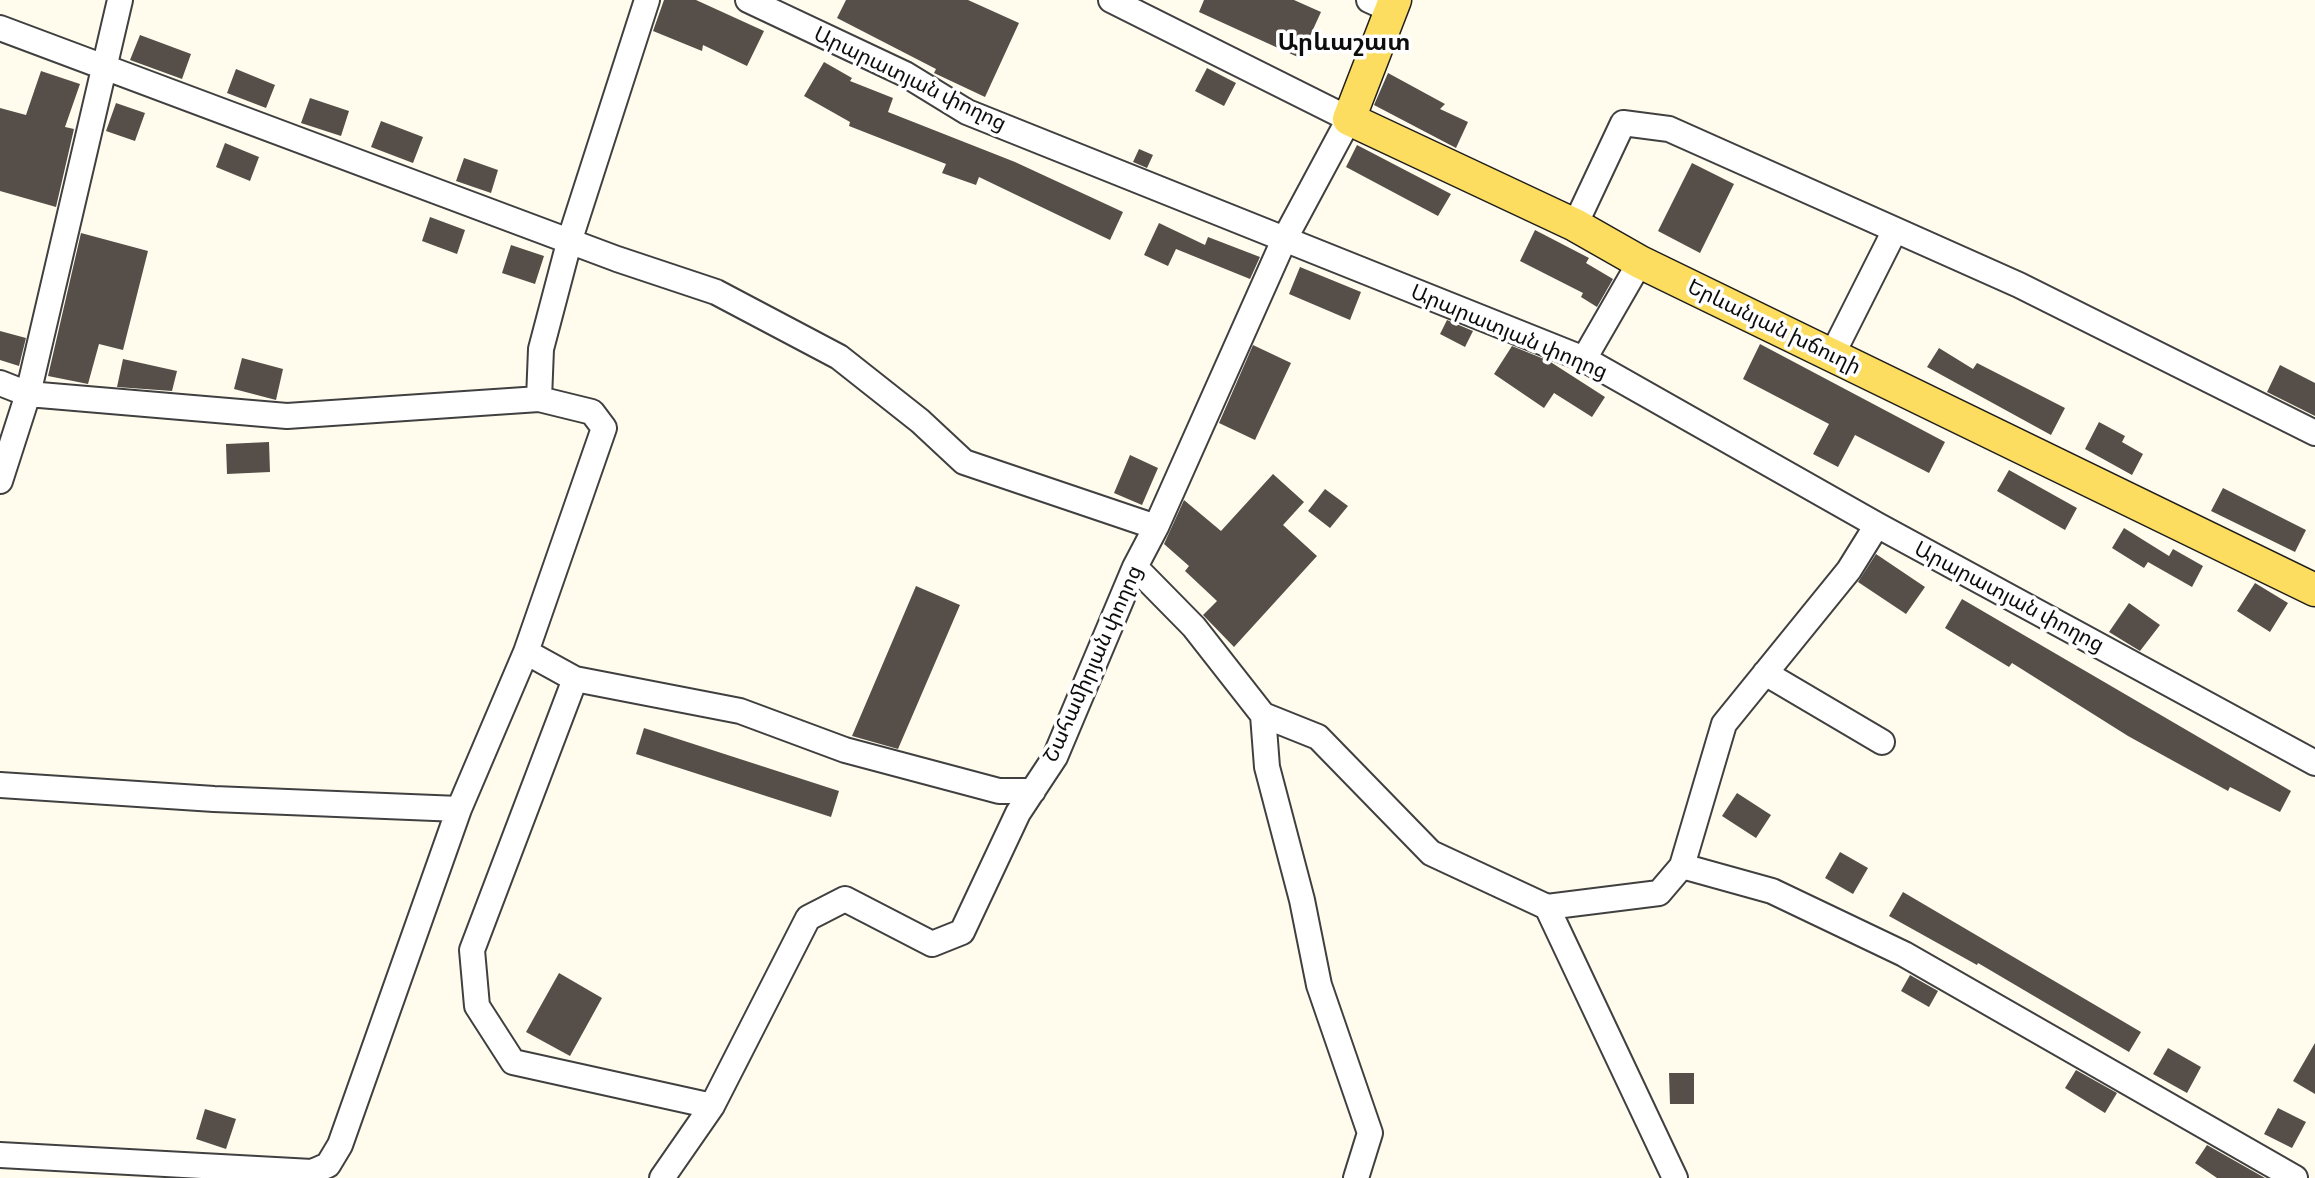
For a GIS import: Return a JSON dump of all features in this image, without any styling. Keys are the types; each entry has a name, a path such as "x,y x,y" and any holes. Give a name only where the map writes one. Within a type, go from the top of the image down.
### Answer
{"main road":[{"path":"1349,119 1385,3"},
{"name":"Երևանյան խճուղի","path":"1349,119 1575,225 1640,262 2315,590"}],"street":[{"path":"0,481 28,394 120,0"},
{"path":"539,399 541,349 570,239 647,0"},
{"name":"Արարատյան փողոց","path":"748,0 905,74 967,112 1584,359 1877,526 2315,763"},
{"path":"1111,0 1349,119"},
{"path":"0,28 570,239 617,259 716,292 839,357 920,421 964,462 1156,527"},
{"name":"Շահամիրյան փողոց","path":"662,1178 712,1106 808,918 845,899 932,944 962,932 1018,813 1055,757 1135,567 1156,527 1284,240 1349,119"},
{"path":"1575,225 1623,123 1669,129 1894,232 2019,285 2315,433"},
{"path":"1832,355 1894,232"},
{"path":"1584,359 1640,262"},
{"path":"0,383 28,394 287,416 539,399 592,412 604,428 526,652 459,809 340,1145 328,1165 312,1172 0,1154"},
{"path":"1135,567 1194,628 1263,715 1318,737 1431,853 1547,907 1659,893 1682,866 1724,724 1849,570 1877,526"},
{"path":"526,652 575,679 740,711 845,750 999,790 1033,791"},
{"path":"1765,673 1882,742"},
{"path":"575,679 472,950 477,1006 513,1062 712,1106"},
{"path":"1263,715 1267,767 1302,900 1319,985 1370,1133 1356,1178"},
{"path":"0,785 214,799 459,809"},
{"path":"1682,866 1772,891 1904,954 2295,1178"},
{"path":"1547,907 1675,1178"}],"building":[{"path":"664,0 696,0 764,31 747,66 703,45 702,51 653,31"},
{"path":"846,0 968,0 1019,23 985,97 934,73 936,69 837,18"},
{"path":"1204,0 1294,0 1321,12 1300,58 1199,12"},
{"path":"140,35 191,54 182,79 130,60"},
{"path":"824,62 852,78 850,81 893,98 888,112 1015,162 1123,212 1110,240 979,177 976,185 942,173 946,164 849,126 850,122 804,96"},
{"path":"1207,68 1236,83 1224,106 1195,91"},
{"path":"236,69 275,85 266,108 227,93"},
{"path":"41,71 80,84 65,127 74,129 56,207 0,191 0,108 26,115"},
{"path":"1388,73 1445,104 1440,109 1468,122 1456,148 1374,105"},
{"path":"310,98 349,111 341,136 301,123"},
{"path":"116,103 145,113 135,141 106,131"},
{"path":"381,121 423,137 413,163 371,147"},
{"path":"225,143 259,157 250,181 216,167"},
{"path":"1357,145 1451,194 1438,216 1346,167"},
{"path":"1139,149 1153,155 1147,168 1133,162"},
{"path":"464,158 498,170 491,193 456,181"},
{"path":"1692,163 1734,184 1700,253 1658,231"},
{"path":"430,217 465,230 457,254 422,241"},
{"path":"1159,223 1205,245 1208,237 1260,257 1250,279 1176,249 1168,266 1144,255"},
{"path":"1535,230 1589,258 1586,263 1613,279 1597,307 1581,297 1583,293 1520,261"},
{"path":"81,233 148,251 123,350 99,344 88,384 48,376"},
{"path":"511,245 544,256 535,284 502,273"},
{"path":"1300,267 1361,292 1350,320 1289,294"},
{"path":"1447,320 1473,331 1465,347 1440,334"},
{"path":"0,331 26,338 19,366 0,360"},
{"path":"1760,344 1945,442 1929,473 1855,435 1838,467 1813,454 1829,424 1743,379"},
{"path":"1253,345 1291,363 1255,440 1219,423"},
{"path":"1512,346 1549,361 1605,397 1592,417 1554,393 1544,408 1494,374"},
{"path":"1939,348 1973,369 1977,363 2065,408 2051,435 1927,367"},
{"path":"242,358 283,369 276,400 234,389"},
{"path":"123,359 177,371 172,391 117,387"},
{"path":"2280,365 2315,383 2315,416 2267,392"},
{"path":"2099,422 2125,436 2122,442 2143,454 2132,475 2085,449"},
{"path":"269,442 270,472 227,474 226,444"},
{"path":"1130,455 1158,468 1142,505 1114,493"},
{"path":"2009,470 2077,508 2065,530 1997,491"},
{"path":"1273,474 1304,502 1283,525 1317,556 1234,647 1203,615 1217,601 1185,571 1189,566 1164,544 1184,500 1221,531"},
{"path":"2223,488 2306,530 2295,552 2211,511"},
{"path":"1325,489 1348,506 1330,528 1308,511"},
{"path":"2124,528 2169,556 2173,549 2203,566 2192,587 2148,562 2144,568 2112,548"},
{"path":"1876,554 1925,587 1906,614 1858,582"},
{"path":"2255,583 2288,603 2270,632 2237,611"},
{"path":"916,586 960,605 898,749 852,736"},
{"path":"1962,599 2291,791 2280,812 2230,787 2228,791 2128,736 2012,663 2009,667 1945,628"},
{"path":"2129,603 2160,625 2140,651 2109,632"},
{"path":"644,728 839,791 831,817 636,754"},
{"path":"1737,793 1771,815 1756,838 1722,816"},
{"path":"1840,852 1868,868 1853,894 1825,878"},
{"path":"1903,892 2141,1032 2129,1052 1978,963 1977,965 1889,916"},
{"path":"559,973 602,998 570,1056 526,1032"},
{"path":"1910,975 1938,991 1929,1007 1901,991"},
{"path":"2315,1043 2315,1094 2293,1081"},
{"path":"2168,1048 2201,1067 2187,1093 2153,1074"},
{"path":"2076,1070 2117,1093 2105,1113 2065,1088"},
{"path":"1669,1073 1694,1073 1694,1104 1670,1104"},
{"path":"2278,1108 2306,1122 2292,1148 2264,1134"},
{"path":"205,1109 236,1119 226,1149 196,1139"},
{"path":"2207,1145 2265,1178 2217,1178 2195,1163"}],"district":[{"name":"Արևաշատ","path":"1344,43"}]}
